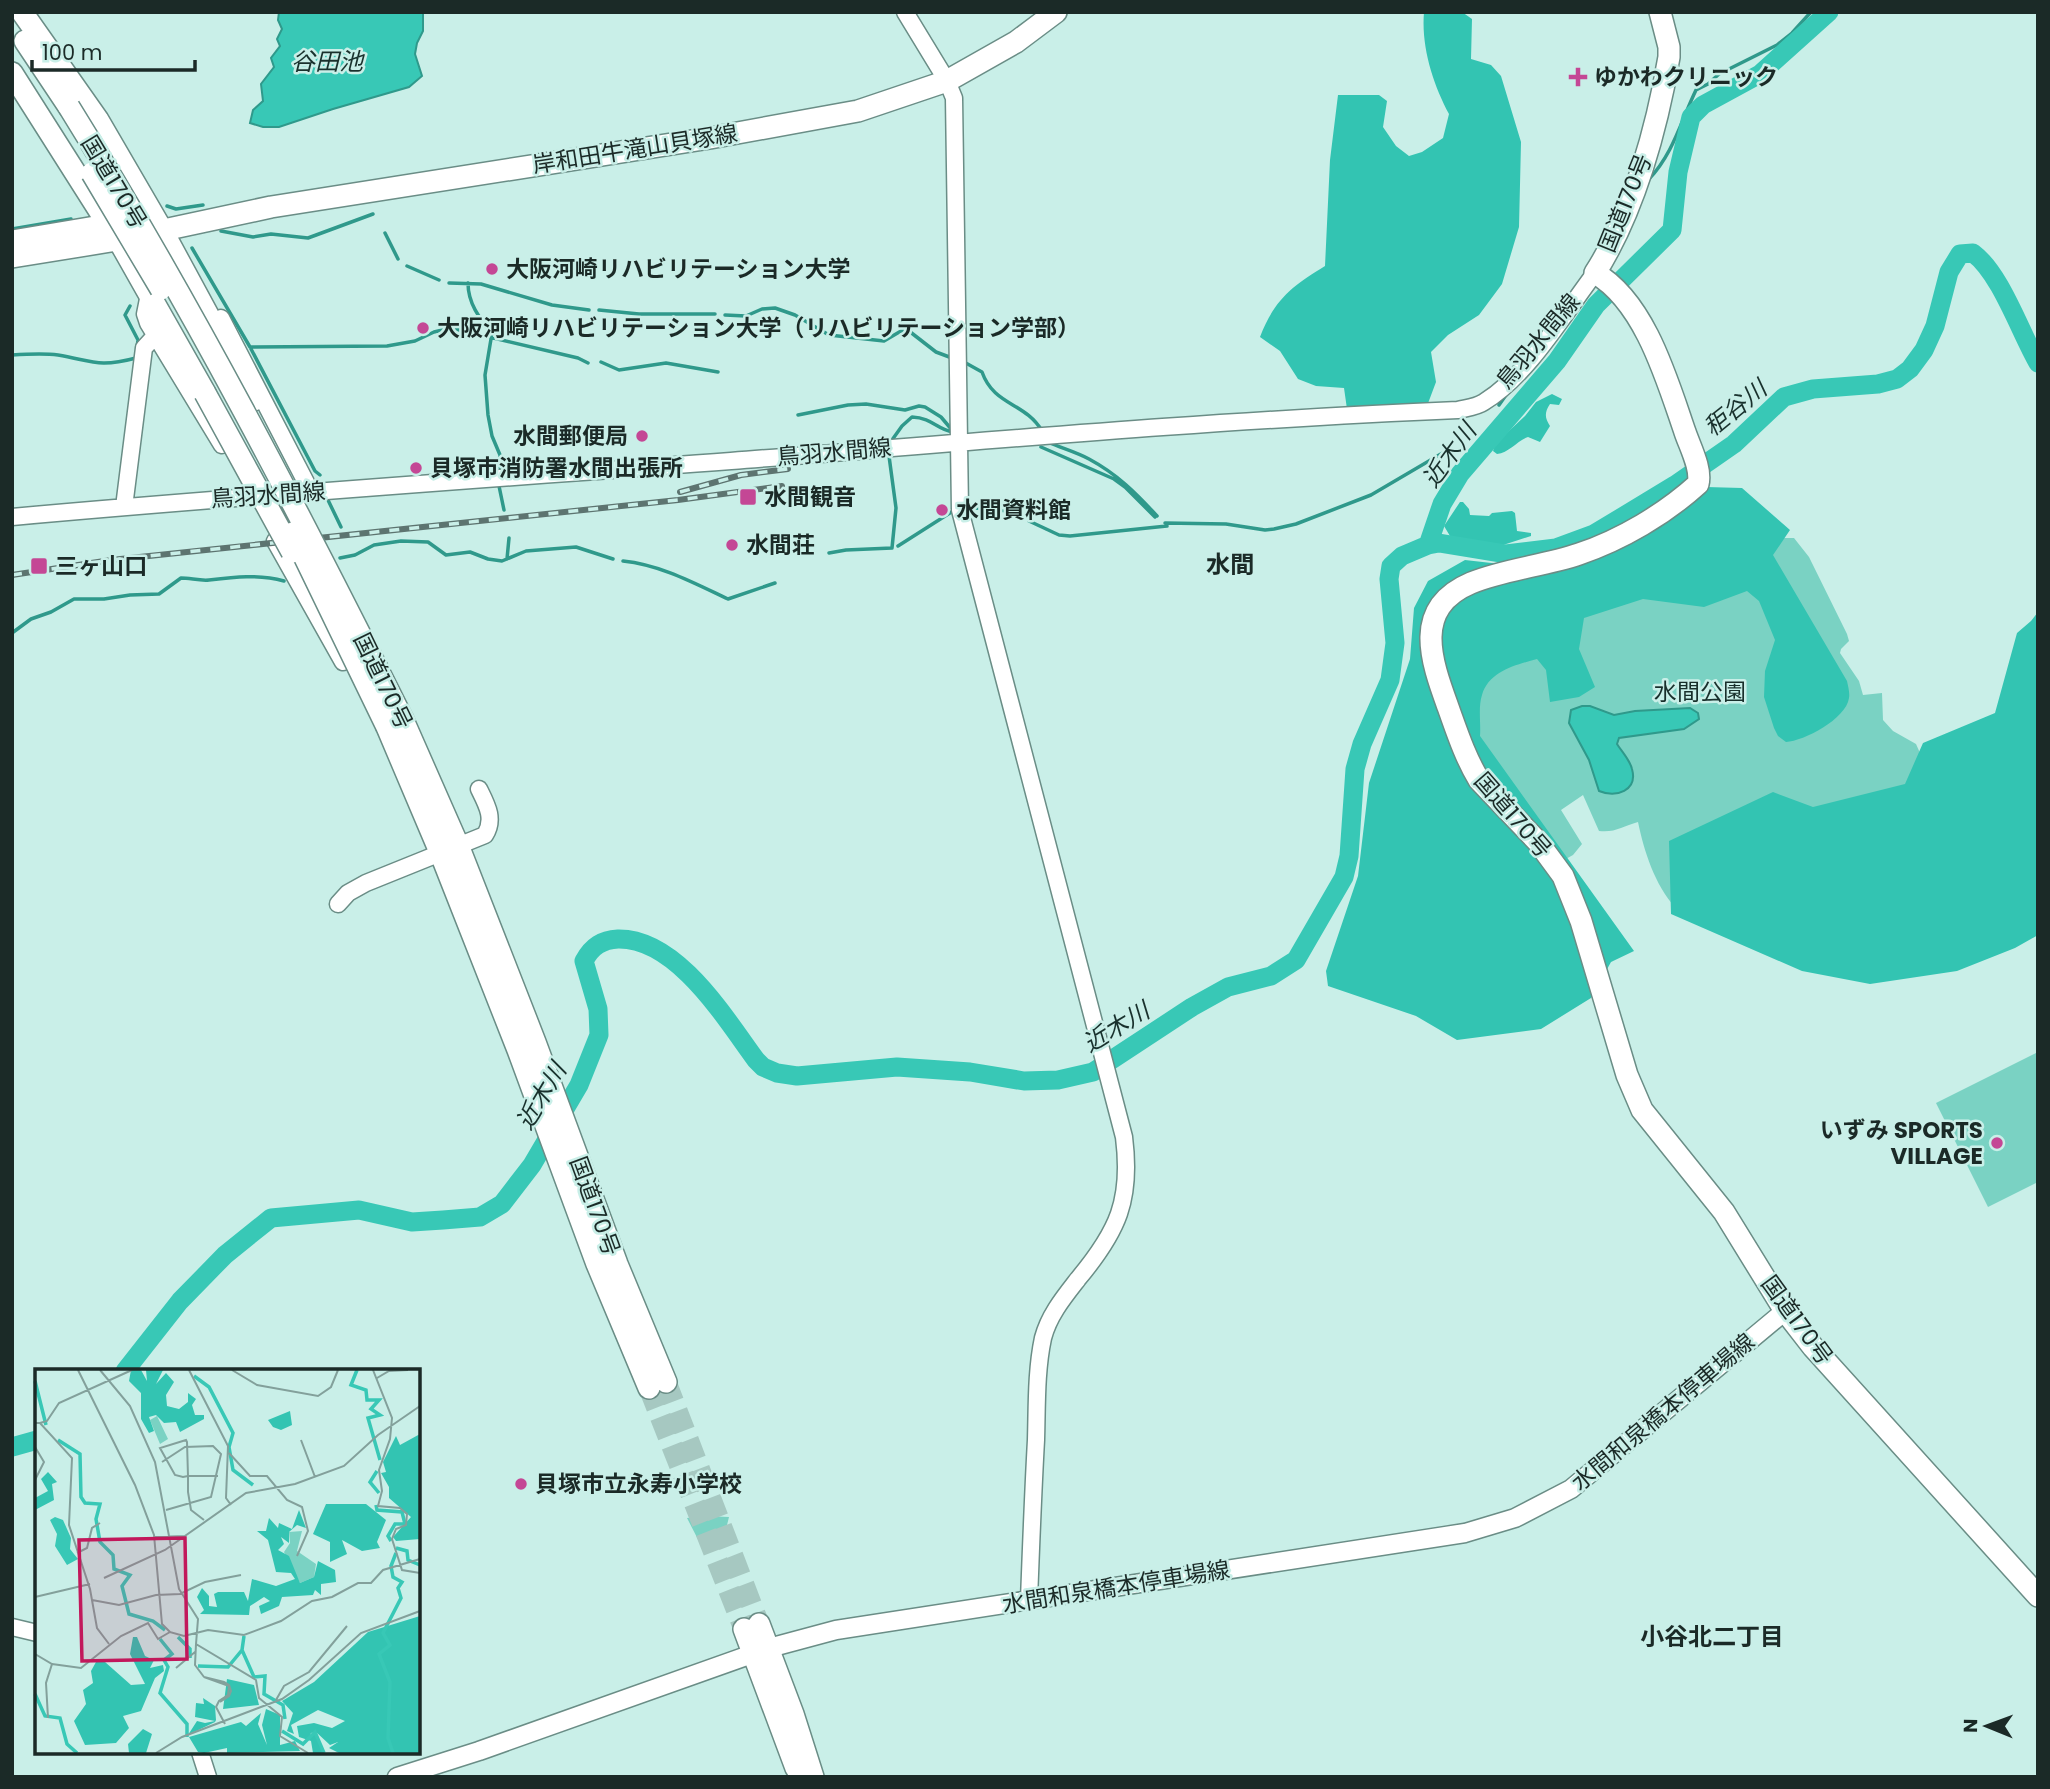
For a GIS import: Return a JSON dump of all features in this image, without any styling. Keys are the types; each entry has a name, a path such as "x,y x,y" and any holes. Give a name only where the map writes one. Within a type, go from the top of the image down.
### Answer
{"main road":[{"path":"22,12 97,120 164,234 290,467 332,555 332,577"},
{"name":"岸和田牛滝山貝塚線","path":"12,241 112,232 164,234 191,223 271,207 738,134 858,111 947,81 1016,42 1056,12"},
{"name":"国道170号","path":"1661,13 1669,57 1642,171 1599,275 1621,296 1656,353 1692,453 1698,484 1687,494 1608,543 1559,560 1472,583 1458,591 1439,608 1432,630 1430,653 1450,714 1479,780 1554,861 1570,891 1628,1075 1642,1110 1724,1212 1785,1311 1819,1354 2038,1596"},
{"name":"国道170号","path":"12,22 194,346 268,484 374,701 395,724"},
{"name":"国道170号","path":"12,46 62,110 135,214 207,340 332,577 449,848 527,1046 581,1193 597,1264 657,1385"},
{"path":"12,73 149,294 374,701"},
{"name":"岸和田牛滝山貝塚線","path":"12,257 112,232"},
{"name":"水間和泉橋本停車場線","path":"397,1777 470,1754 762,1650 836,1629 1465,1533 1514,1518 1571,1489 1785,1311"},
{"path":"752,1626 813,1777"},
{"path":"762,1650 799,1777"}],"street":[{"path":"905,12 947,81 954,98 960,510 1124,1137 1127,1160 1124,1200 1111,1236 1059,1303 1044,1336 1038,1382 1029,1600"},
{"path":"164,234 191,264 253,375 311,492"},
{"name":"鳥羽水間線","path":"12,517 251,496 1304,417 1458,410 1482,404 1511,380 1599,275"},
{"path":"149,294 145,314 155,337 191,390 343,662"},
{"path":"124,507 142,357 144,348 155,337"},
{"path":"338,904 348,893 366,883 485,835 490,827 490,814 479,789"},
{"path":"12,1627 35,1633"},
{"path":"201,1754 208,1777"}],"green space":[{"name":"水間公園","path":"1770,538 1794,538 1809,557 1847,634 1849,641 1840,653 1859,681 1863,695 1882,693 1883,720 1893,731 1916,744 1924,762 1922,783 1675,907 1651,867 1638,822 1614,830 1599,831 1583,795 1561,810 1582,844 1573,855 1564,860 1506,796 1440,650"},
{"name":"いずみ SPORTS VILLAGE","path":"2038,1052 2038,1182 1988,1207 1936,1103"},
{"path":"729,1517 726,1529 729,1544 705,1553 687,1518"}],"shaded area":[{"path":"1424,12 1462,12 1472,19 1471,59 1491,65 1501,76 1521,142 1519,227 1502,284 1479,315 1448,335 1431,352 1436,382 1427,406 1347,409 1344,388 1316,386 1298,379 1280,351 1260,337 1271,313 1285,295 1325,266 1330,160 1338,95 1379,95 1387,101 1383,127 1396,146 1409,156 1422,152 1443,138 1449,114 1429,65 1424,38"},
{"path":"1552,394 1562,399 1559,405 1550,404 1548,407 1546,415 1550,426 1540,442 1528,437 1501,453 1493,451 1496,443 1536,402"},
{"path":"1706,487 1742,488 1790,530 1773,555 1847,681 1849,698 1840,714 1803,738 1786,742 1778,736 1764,697 1765,671 1775,640 1759,601 1747,591 1704,607 1643,599 1584,618 1579,649 1595,687 1579,697 1550,702 1546,670 1537,659 1504,670 1491,680 1482,695 1480,736 1634,951 1611,962 1591,998 1541,1029 1457,1040 1416,1016 1328,986 1326,971 1358,876 1369,783 1410,659 1414,608 1428,581 1465,560 1509,565 1588,541"},
{"path":"1460,502 1469,509 1470,515 1489,516 1492,513 1512,511 1515,513 1517,531 1531,533 1531,536 1494,548 1450,536 1444,526"},
{"path":"2038,612 2038,935 2015,948 1957,971 1870,984 1802,971 1671,914 1669,841 1773,792 1813,807 1905,784 1923,743 1995,713 2017,633"}],"water":[{"name":"谷田池","path":"279,12 423,12 423,31 415,54 422,76 409,87 279,127 263,127 250,123 253,110 263,101 261,84 274,67 271,58 280,46 277,39 282,29 278,20"},
{"path":"1590,706 1614,715 1690,708 1698,713 1699,719 1684,729 1619,738 1617,744 1628,759 1633,777 1629,787 1612,794 1599,791 1589,760 1569,723 1571,710"}],"waterway":[{"path":"1649,179 1670,148 1696,90 1719,74 1777,45 1811,12"},
{"name":"近木川","path":"1428,545 1442,504 1460,474 1557,361 1596,305 1672,230 1678,172 1691,117 1703,105 1760,74 1829,12"},
{"path":"167,206 176,209 203,205"},
{"path":"221,231 253,237 271,234 308,238 373,214"},
{"path":"12,229 71,219"},
{"path":"385,233 398,259"},
{"path":"192,248 250,347 315,471 320,475"},
{"name":"近木川","path":"127,1369 180,1301 225,1255 271,1218 359,1210 412,1222 480,1217 502,1204 532,1165 579,1085 599,1035 598,1009 584,961 590,951 607,941 618,939 640,942 679,966 698,983 756,1060 763,1067 777,1073 797,1076 897,1067 970,1072 1024,1081 1058,1080 1093,1072 1192,1007 1228,987 1271,976 1296,960 1344,877 1349,856 1355,769 1362,744 1390,680 1395,643 1389,579 1391,566 1402,556 1439,543 1506,554 1556,548 1594,534 1675,485 1734,444 1784,397 1813,389 1878,384 1897,379 1910,369 1924,350 1935,326 1949,272 1960,254 1973,253 1983,262 2001,289 2038,363"},
{"path":"407,266 439,280"},
{"path":"449,283 481,284 552,305 589,310"},
{"path":"468,283 475,310 492,333 485,375 488,415 492,436 500,455 500,468"},
{"path":"130,306 125,315 138,340 137,348"},
{"path":"725,315 746,316 762,309 775,308 795,315 829,335 884,341 901,331 909,331 936,352 952,358"},
{"path":"599,310 639,314 715,314"},
{"path":"250,347 387,346 415,341 451,328 578,358 588,363"},
{"path":"12,355 53,354 104,363 123,361 136,356"},
{"path":"601,362 619,370 666,363 718,372"},
{"path":"964,362 982,372 994,391 1027,414 1042,431"},
{"path":"1499,405 1506,395"},
{"path":"798,415 848,405 866,404 905,410 919,406 941,417 952,430"},
{"path":"892,440 912,417 925,419 953,432"},
{"path":"1048,442 1084,457 1108,471 1134,492 1157,516"},
{"path":"1041,447 1114,479 1155,517"},
{"path":"1165,523 1226,524 1265,530 1296,524 1371,495 1451,448"},
{"path":"829,553 892,548 896,508 889,456"},
{"path":"499,486 504,510"},
{"path":"328,500 341,527"},
{"path":"965,507 1008,511"},
{"path":"898,546 953,511"},
{"path":"1029,521 1059,535 1070,536 1167,526"},
{"path":"507,559 509,538"},
{"path":"340,558 355,555 374,545 401,541 428,542 446,555 470,552 502,561 526,551 576,547 613,559"},
{"path":"623,561 664,571 728,599 775,583"},
{"path":"12,633 31,619 74,599 159,594 181,578 206,580 256,577 284,581"},
{"name":"近木川","path":"12,1447 35,1441"}],"tunnel":[{"path":"666,1382 759,1624"},
{"path":"649,1388 744,1629"}],"railway":[{"path":"680,492 741,475 788,469"},
{"path":"12,575 111,560 678,500 782,486"}],"place":[{"name":"ゆかわクリニック","path":"1578,77"},
{"name":"大阪河崎リハビリテーション大学","path":"492,269"},
{"name":"大阪河崎リハビリテーション大学（リハビリテーション学部）","path":"423,328"},
{"name":"水間郵便局","path":"642,436"},
{"name":"貝塚市消防署水間出張所","path":"416,468"},
{"name":"水間観音","path":"748,497"},
{"name":"水間資料館","path":"942,510"},
{"name":"水間荘","path":"732,545"},
{"name":"三ヶ山口","path":"39,566"},
{"name":"いずみ SPORTS VILLAGE","path":"1997,1143"},
{"name":"貝塚市立永寿小学校","path":"521,1484"}],"district":[{"name":"水間","path":"1230,564"},
{"name":"小谷北二丁目","path":"1712,1636"}],"water label":[{"name":"秬谷川","path":"1735,408"}]}
